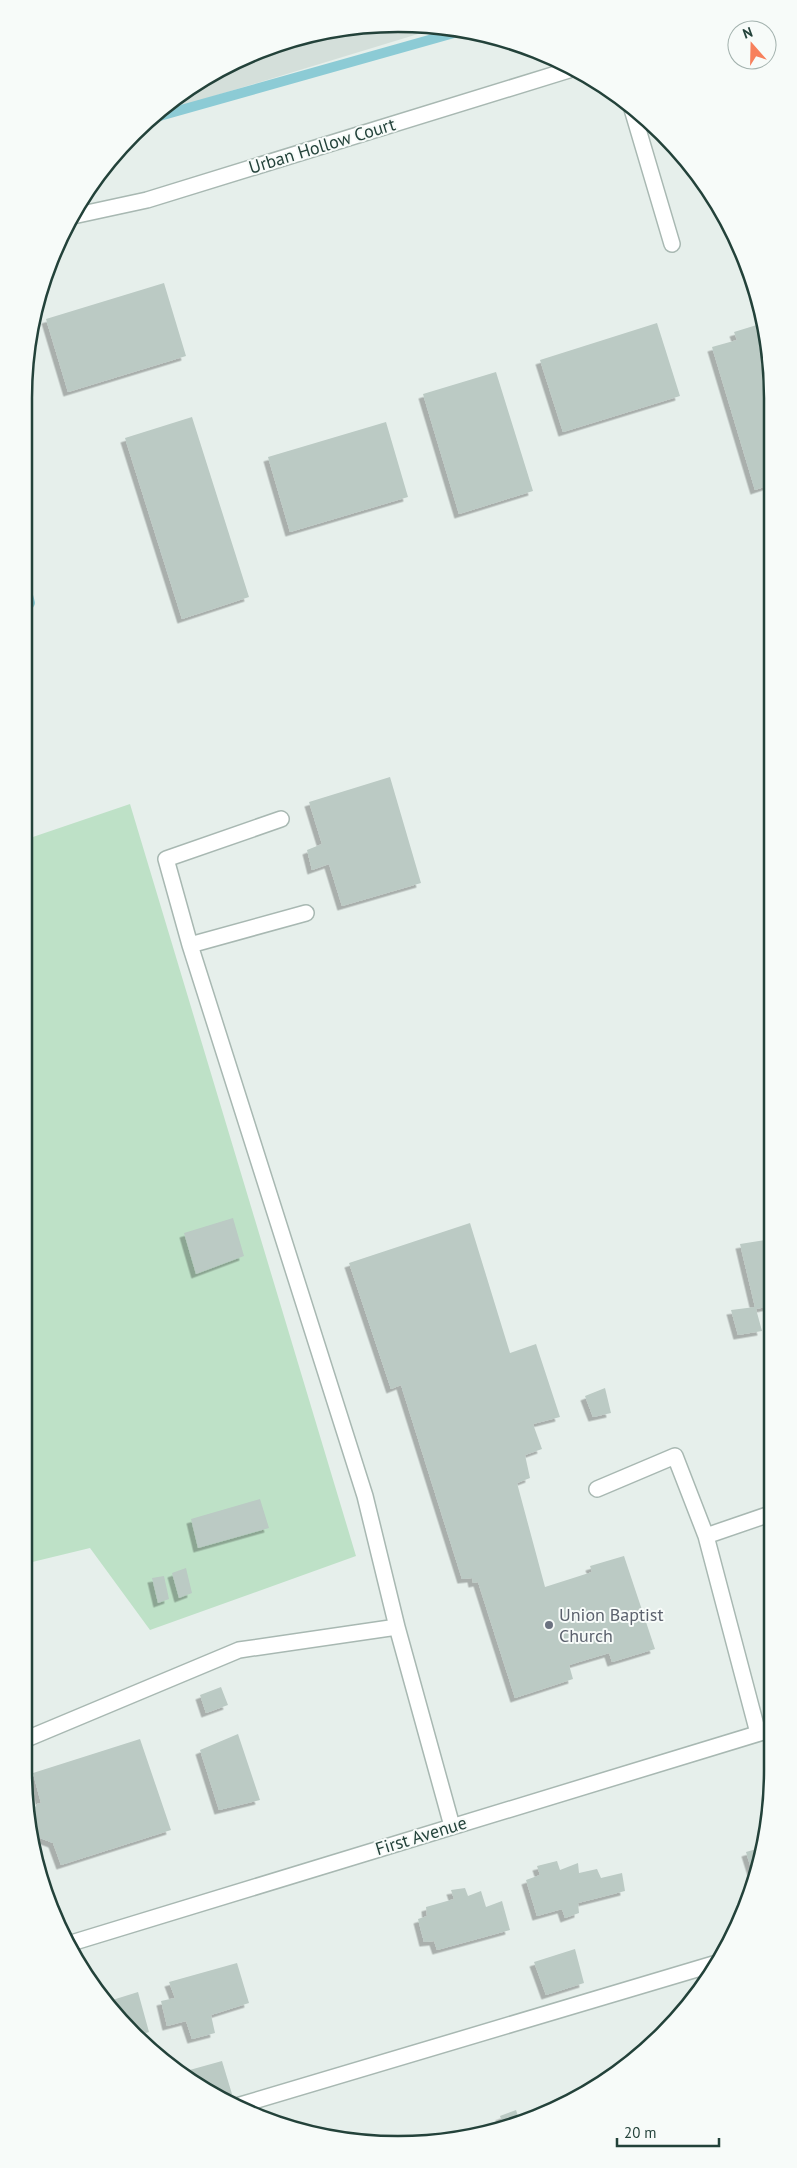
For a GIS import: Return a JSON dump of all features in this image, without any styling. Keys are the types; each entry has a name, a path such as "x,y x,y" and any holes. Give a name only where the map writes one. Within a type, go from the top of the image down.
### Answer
{"street":[{"name":"Urban Hollow Court","path":"83,214 147,200 563,72"},
{"path":"635,119 672,244"},
{"path":"282,819 166,859 190,945 365,1496 397,1627 452,1826"},
{"path":"190,945 306,913"},
{"path":"597,1488 674,1456 706,1536 758,1733"},
{"path":"706,1536 764,1516"},
{"path":"32,1737 239,1650 397,1627"},
{"name":"First Avenue","path":"76,1942 764,1731"},
{"path":"247,2103 707,1966"}],"shaded area":[{"path":"375,33 421,33 177,107 195,94 237,70 258,60 304,45"}],"green space":[{"path":"130,804 356,1556 150,1630 90,1548 32,1562 32,837"}],"building":[{"path":"164,283 186,356 68,392 46,319"},
{"path":"657,323 680,396 563,432 540,360"},
{"path":"757,325 761,351 764,375 764,487 755,490 712,347 737,340 734,332"},
{"path":"496,372 533,491 459,514 423,394"},
{"path":"192,417 249,597 182,619 125,438"},
{"path":"386,422 408,497 290,532 268,457"},
{"path":"390,777 421,883 342,906 329,864 312,870 307,850 322,844 309,802"},
{"path":"233,1218 244,1256 196,1274 184,1233"},
{"path":"470,1223 510,1353 536,1344 560,1417 533,1424 542,1449 525,1455 530,1478 517,1483 545,1587 592,1572 590,1566 624,1556 655,1649 612,1662 609,1653 569,1665 573,1679 515,1698 478,1582 473,1583 472,1578 462,1579 401,1385 391,1389 349,1263"},
{"path":"764,1240 764,1307 756,1309 762,1331 738,1335 731,1310 755,1307 740,1244"},
{"path":"605,1388 611,1413 593,1417 585,1396"},
{"path":"260,1499 269,1528 198,1548 191,1519"},
{"path":"186,1568 192,1593 179,1598 172,1573"},
{"path":"164,1576 169,1599 158,1603 152,1578"},
{"path":"221,1687 228,1705 206,1713 200,1695"},
{"path":"238,1734 260,1800 219,1810 200,1750"},
{"path":"140,1739 171,1830 61,1865 53,1843 39,1838 35,1808 37,1804 41,1803 33,1773"},
{"path":"755,1849 751,1868 746,1852"},
{"path":"557,1861 560,1870 578,1863 579,1873 597,1869 601,1878 622,1873 625,1891 578,1903 579,1913 565,1918 562,1909 537,1916 526,1880 540,1875 537,1866"},
{"path":"465,1888 468,1896 481,1891 486,1907 502,1901 510,1930 437,1950 434,1941 424,1942 418,1919 427,1916 426,1907 454,1899 451,1890"},
{"path":"575,1949 584,1983 546,1995 534,1962"},
{"path":"237,1963 249,2003 211,2015 215,2033 192,2039 186,2021 167,2026 161,2001 175,1998 169,1982"},
{"path":"138,1992 149,2032 145,2033 114,2000"},
{"path":"222,2061 232,2094 215,2086 190,2070"},
{"path":"516,2110 518,2115 502,2120 500,2116"}],"waterway":[{"path":"169,113 444,36"}],"place":[{"name":"Union Baptist Church","path":"549,1625"}]}
